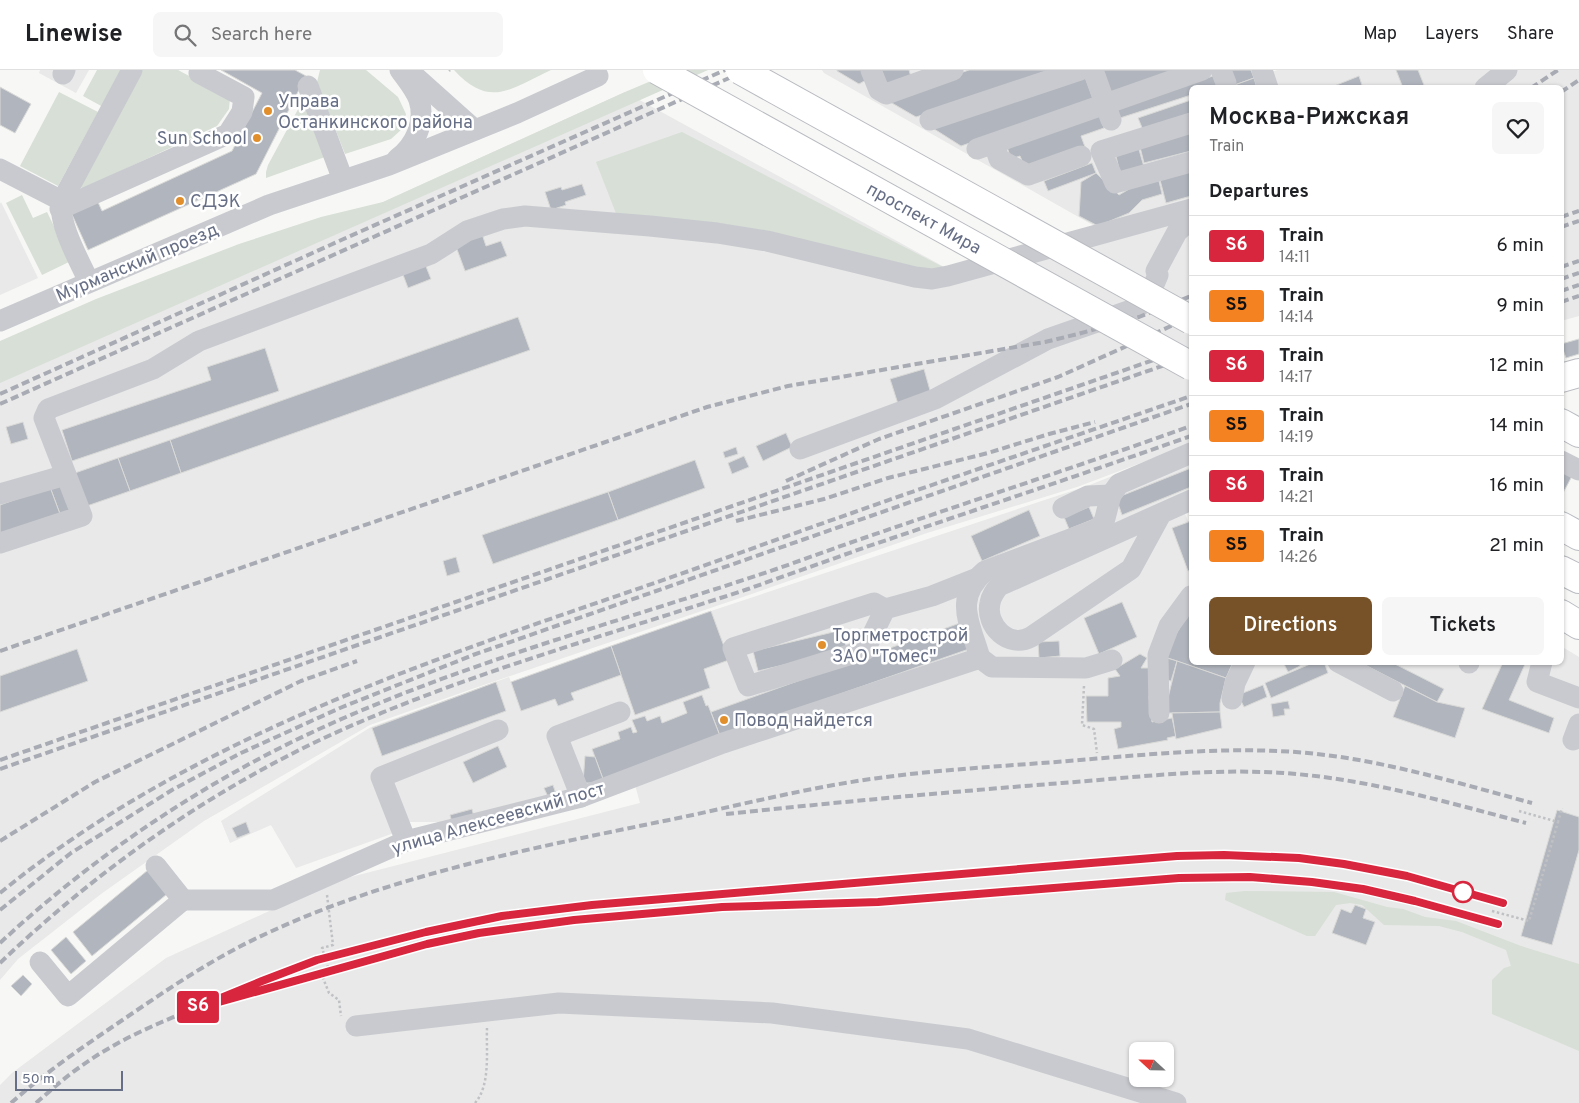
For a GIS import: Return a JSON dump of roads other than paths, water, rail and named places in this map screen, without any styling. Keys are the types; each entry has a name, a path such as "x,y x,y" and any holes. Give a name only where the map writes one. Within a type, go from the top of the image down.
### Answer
{"main road":[{"name":"проспект Мира","path":"657,70 1189,365"},
{"path":"740,70 1189,319"},
{"path":"1564,377 1579,373"},
{"path":"1564,425 1579,433"},
{"path":"1564,528 1579,536"},
{"path":"1564,572 1579,579"},
{"path":"1564,616 1579,625"}],"street":[{"path":"89,282 62,221 61,205 132,70"},
{"path":"389,165 402,156 421,125 422,113 419,100 400,70"},
{"path":"407,70 475,130"},
{"path":"871,70 879,90 886,94 914,76 953,70"},
{"path":"930,120 1080,70"},
{"path":"1093,70 1108,112"},
{"path":"1081,156 1028,175 999,159 986,146 1108,112 1202,70"},
{"path":"1262,70 1267,85"},
{"path":"1489,85 1507,70"},
{"path":"61,205 228,134 242,112 244,97 198,71"},
{"name":"Мурманский проезд","path":"0,322 269,205 389,165 517,113 598,76"},
{"path":"308,86 343,180"},
{"path":"1189,125 1101,151 1114,182 1189,163"},
{"path":"0,169 61,205"},
{"path":"0,543 82,516 44,418 48,409 153,369 199,341 431,254 468,231 503,219 525,216 650,226 717,234 767,241 884,270 932,278 957,273 1189,209"},
{"path":"800,450 935,399 1048,339 1137,308 1148,298 1158,275 1156,271 1178,232 1189,221"},
{"path":"1112,660 1086,668 992,667 980,658 965,606 968,593 976,579 985,571 1097,529 1104,522 1111,495 1119,484 1189,454"},
{"path":"1564,462 1579,470"},
{"path":"0,494 66,475"},
{"path":"1063,508 1088,496 1111,495"},
{"path":"1161,514 1131,569 1031,637 1018,642 1008,639 993,624 990,615 990,604 992,594 999,586 1189,501"},
{"path":"885,609 865,650 748,686 733,648 874,603 885,609 932,596 976,579"},
{"path":"1158,713 1158,655 1169,626 1189,599"},
{"name":"улица Алексеевский пост","path":"184,900 273,900 406,841 580,797 723,743 980,658"},
{"path":"1232,699 1235,683 1244,665"},
{"path":"1344,665 1393,691"},
{"path":"1541,665 1537,682 1579,698"},
{"path":"580,797 557,736 620,712"},
{"path":"406,841 381,777 498,730"},
{"path":"40,962 68,996 184,900 156,866"},
{"path":"356,1026 559,1003 772,1013 968,1039 1176,1103"}],"railway":[{"path":"0,394 725,70"},
{"path":"0,404 747,70"},
{"path":"1536,85 1558,70"},
{"path":"1564,90 1579,80"},
{"path":"1564,216 1579,211"},
{"path":"1564,226 1579,221"},
{"path":"1564,266 1579,261"},
{"path":"1564,278 1579,273"},
{"path":"1564,290 1579,285"},
{"path":"1564,301 1579,296"},
{"path":"0,651 707,407 788,386 1045,342 1139,317 1189,297"},
{"path":"786,481 879,439 1058,377 1189,318"},
{"path":"0,760 1189,348"},
{"path":"0,769 1189,357"},
{"path":"0,893 72,839 147,792 226,750 307,712 474,646 1189,397"},
{"path":"0,910 71,853 172,790 241,753 340,708 473,655 1189,405"},
{"path":"736,521 824,499 888,478 988,453 1095,422"},
{"path":"0,943 75,879 155,821 240,769 328,725 428,684 479,666 768,572 1189,427"},
{"path":"0,963 74,897 153,837 194,810 280,760 375,715 480,676 748,589 1189,437"},
{"path":"0,841 95,782 301,681 357,661"},
{"path":"11,1103 82,1048 162,993 253,940 318,911 366,894 462,866 818,788 897,776 975,768 1188,752 1242,750 1326,755 1386,765 1532,803"},
{"path":"726,814 894,797 1120,778 1208,772 1267,772 1325,777 1383,787 1526,823"},
{"path":"36,1103 80,1067 113,1046 185,1012 293,968 351,950 419,933 557,909 1185,856 1259,856 1322,861 1401,876 1503,903"},
{"path":"242,996 427,944 479,933 541,924 753,905 895,901 1179,878 1250,877 1325,883 1401,897 1498,924"}],"train":[{"name":"S6","path":"1498,924 1363,889 1312,882 1250,877 1179,878 878,902 722,907 574,920 479,933 427,944 194,1009 317,960 474,921 532,911 1177,856 1275,856 1318,860 1407,876 1503,903"}],"place":[{"name":"Управа Останкинского района","path":"268,111"},
{"name":"Sun School","path":"257,138"},
{"name":"СДЭК","path":"180,201"},
{"name":"Торгметрострой ЗАО \"Томес\"","path":"822,645"},
{"name":"Повод найдется","path":"724,720"}]}
